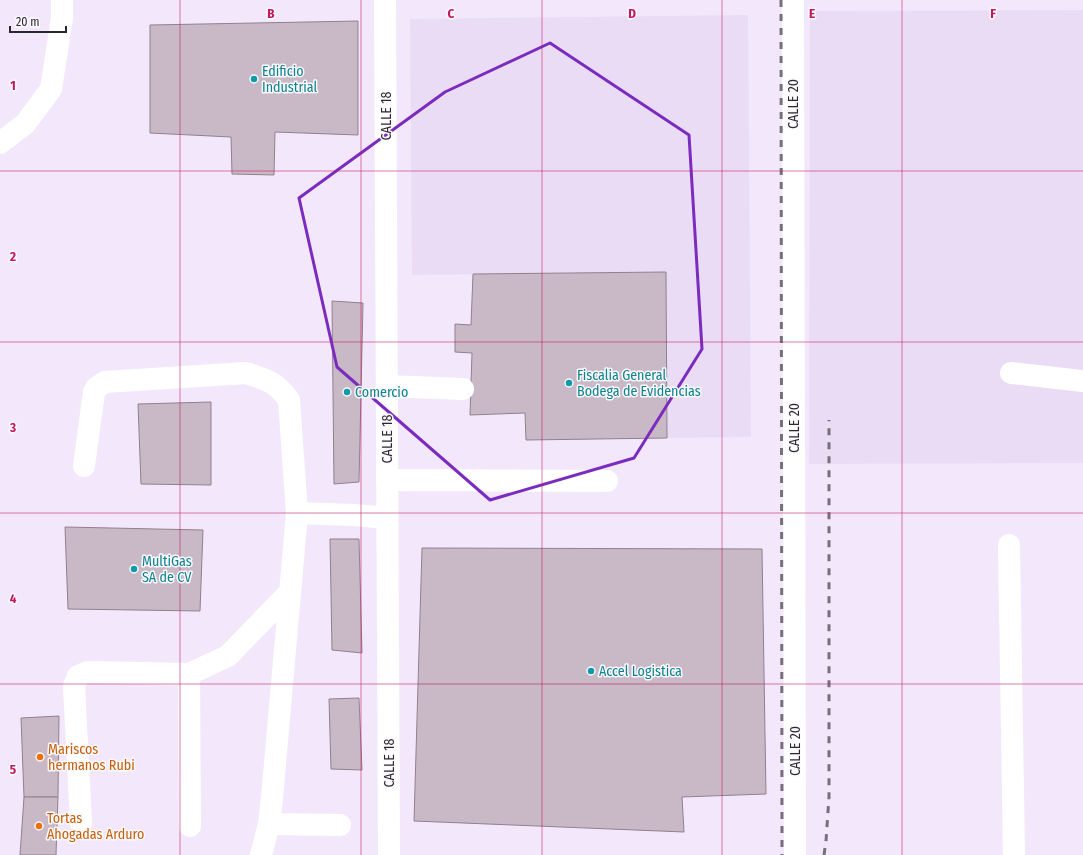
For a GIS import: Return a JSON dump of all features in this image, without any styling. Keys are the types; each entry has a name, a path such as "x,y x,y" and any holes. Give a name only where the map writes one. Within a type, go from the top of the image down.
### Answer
{"street":[{"path":"0,143 25,124 51,89 62,18 62,0"},
{"name":"CALLE 18","path":"385,0 389,855"},
{"name":"CALLE 20","path":"793,0 795,855"},
{"path":"84,466 93,397 96,388 105,382 246,373 267,379 280,388 289,400 296,513 272,798 269,824 261,855"},
{"path":"1011,373 1083,381"},
{"path":"387,386 463,389"},
{"path":"387,480 607,481"},
{"path":"296,513 387,518"},
{"path":"1009,545 1014,855"},
{"path":"81,823 74,686 78,676 88,672 189,674 228,656 290,592"},
{"path":"189,674 190,826"},
{"path":"269,824 340,825"}],"highlighted area":[{"path":"550,43 689,135 702,349 634,458 490,500 337,367 299,198 445,92"}],"shaded area":[{"path":"1083,10 1083,463 809,464 810,11"},
{"path":"748,15 751,437 667,438 666,272 412,275 410,19"}],"building":[{"name":"Edificio Industrial","path":"358,21 358,135 275,132 274,175 232,174 231,137 150,133 150,25"},
{"name":"Fiscalia General Bodega de Evidencias","path":"666,272 667,438 526,440 525,413 470,415 472,353 455,352 455,324 471,325 473,274"},
{"name":"Comercio","path":"332,301 363,303 359,482 334,484"},
{"path":"211,402 211,485 141,484 138,404"},
{"name":"MultiGas SA de CV","path":"65,527 203,530 200,611 68,609"},
{"path":"330,539 359,539 362,653 332,650"},
{"name":"Accel Logistica","path":"422,548 762,549 766,794 682,797 684,832 414,821"},
{"path":"359,698 362,770 331,769 329,699"},
{"name":"Mariscos hermanos Rubi","path":"59,716 58,797 24,797 21,718"},
{"name":"Tortas Ahogadas Arduro","path":"24,797 58,797 56,855 20,855"}],"railway":[{"path":"781,0 782,855"},
{"path":"824,855 829,797 829,420"}],"place":[{"name":"Edificio Industrial","path":"254,79"},
{"name":"Fiscalia General Bodega de Evidencias","path":"569,383"},
{"name":"Comercio","path":"347,392"},
{"name":"MultiGas SA de CV","path":"134,569"},
{"name":"Accel Logistica","path":"591,671"},
{"name":"Mariscos hermanos Rubi","path":"40,757"},
{"name":"Tortas Ahogadas Arduro","path":"39,826"}]}
